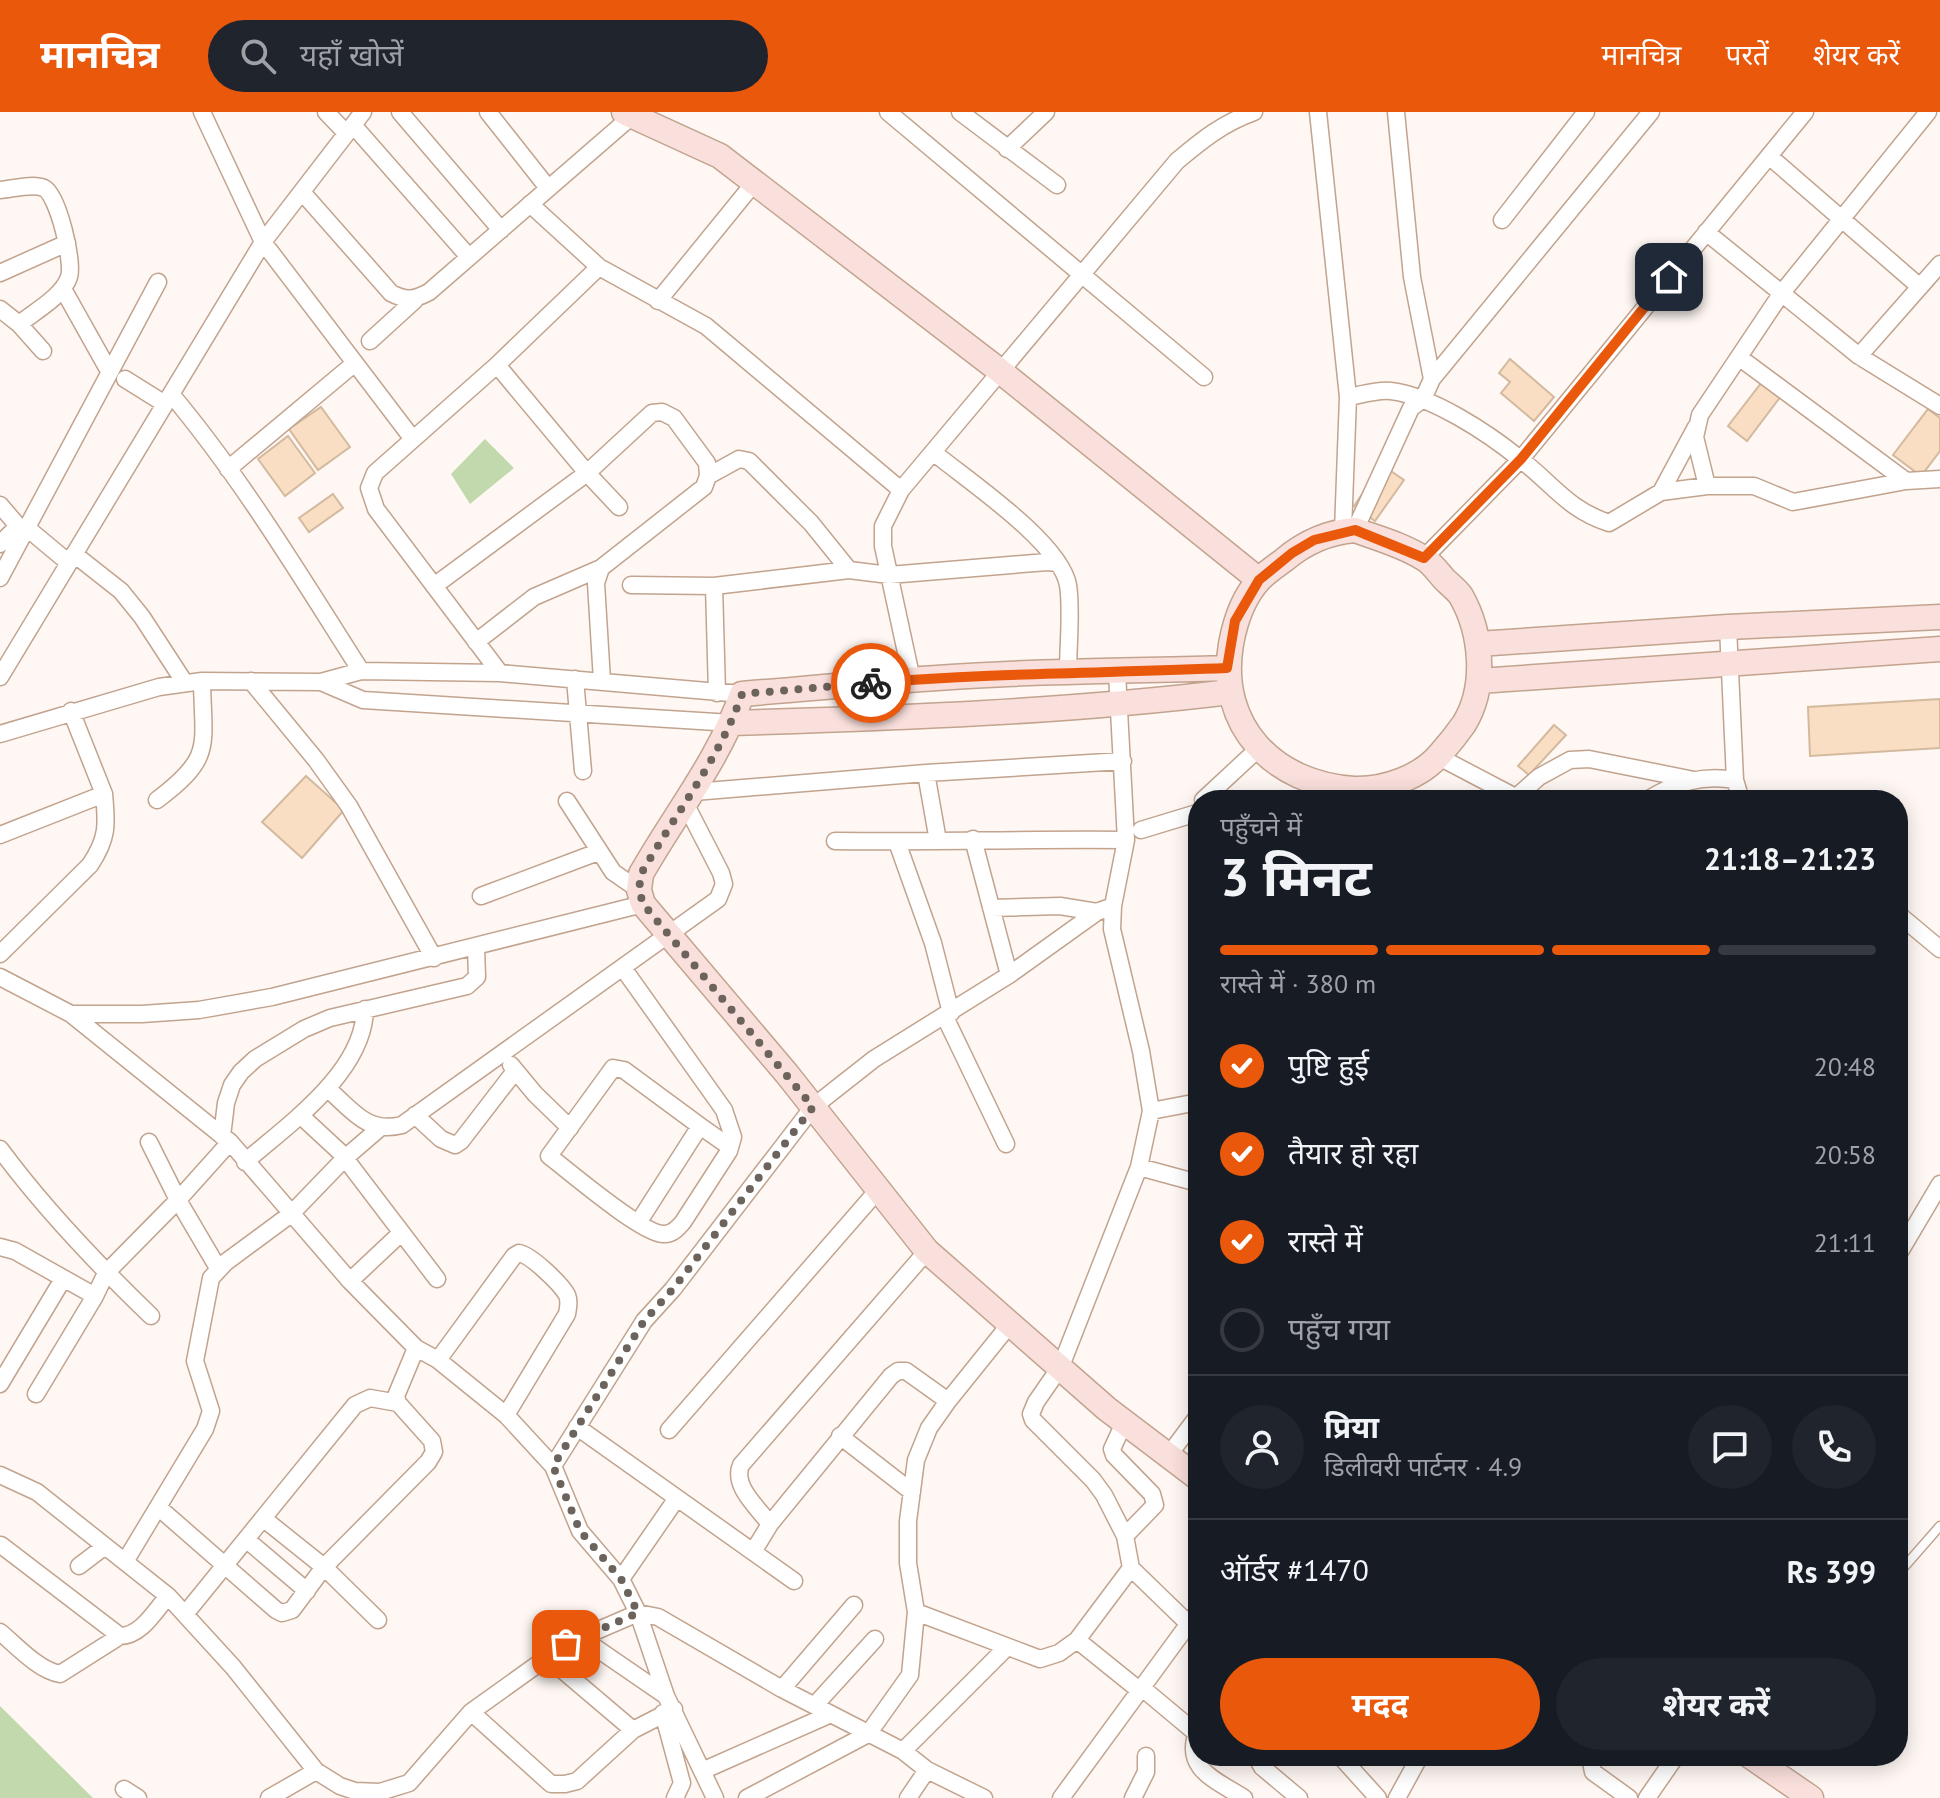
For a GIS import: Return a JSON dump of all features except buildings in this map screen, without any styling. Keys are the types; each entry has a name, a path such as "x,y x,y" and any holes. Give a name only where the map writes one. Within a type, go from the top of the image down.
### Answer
{"street":[{"path":"202,112 263,242 412,438"},
{"path":"326,112 354,123 469,257"},
{"path":"400,112 501,230"},
{"path":"488,112 548,188"},
{"path":"888,112 1204,377"},
{"path":"960,112 1057,185"},
{"path":"1007,149 1046,112"},
{"path":"912,680 883,546 883,526 901,490 1177,161 1230,120 1254,112"},
{"path":"1318,112 1348,397 1349,530"},
{"path":"1396,112 1412,277 1432,379"},
{"path":"1502,220 1586,112"},
{"path":"1349,530 1411,408 1423,399 1432,379 1651,112"},
{"path":"1424,558 1521,459 1805,112"},
{"path":"1661,492 1720,381 1740,358 1781,294 1928,112"},
{"path":"370,341 501,230 628,114 720,156 1000,371 1259,580"},
{"path":"0,677 263,242 354,123"},
{"path":"1769,156 1920,287"},
{"path":"658,301 754,183"},
{"path":"0,190 46,189 52,196 71,267 63,289 19,324"},
{"path":"302,192 391,293 403,300 415,300"},
{"path":"530,204 599,267 706,326 901,490"},
{"path":"1706,232 1859,356 1940,406"},
{"path":"0,273 67,243"},
{"path":"1859,356 1940,264"},
{"path":"500,673 376,509 369,488 375,473 497,365 599,267"},
{"path":"0,578 23,527 158,282"},
{"path":"63,289 109,371"},
{"path":"0,309 19,324 43,351"},
{"path":"1740,358 1906,481"},
{"path":"228,469 355,363"},
{"path":"497,365 619,507"},
{"path":"125,379 168,399 202,431 361,671"},
{"path":"1348,397 1388,390 1423,399 1521,459 1571,505 1609,523 1661,492 1707,486 1754,486 1793,502 1906,481 1940,479"},
{"path":"434,586 587,473 652,413 662,412 674,418 707,463 708,476 704,487 601,568 534,597 476,642"},
{"path":"1698,422 1695,437 1707,486"},
{"path":"933,452 1035,535 1058,563 1068,584 1068,672"},
{"path":"708,476 739,459 749,461 811,523 849,570"},
{"path":"0,505 23,527 121,591 193,682 203,746 196,766 185,780 157,800"},
{"path":"0,544 23,527"},
{"path":"1342,790 1290,773 1259,748 1241,722 1230,692 1227,668 1235,621 1259,580 1292,553 1314,540 1349,530 1424,558 1460,595 1478,644 1479,681 1465,722 1439,757 1417,773 1379,790"},
{"path":"631,585 714,586 849,570 889,575 1058,563"},
{"path":"601,568 596,583 602,681"},
{"path":"714,586 717,693"},
{"path":"1478,644 1940,617"},
{"path":"1728,627 1738,790"},
{"path":"1479,681 1940,649"},
{"path":"0,734 159,687 193,682 321,682 361,671 500,673 742,694 912,680 1227,668"},
{"path":"1117,673 1126,840 1113,906 1112,929 1141,1051 1151,1111 1139,1167 1061,1366 1031,1414 1033,1420 1099,1488 1117,1516 1125,1536 1131,1568 1188,1618"},
{"path":"575,679 583,771"},
{"path":"251,681 316,760 349,806 434,958"},
{"path":"321,682 363,700 732,723 915,718 1119,705 1230,692"},
{"path":"641,897 641,874 690,798 732,723 742,694"},
{"path":"0,954 90,865 101,848 107,827 104,794 71,711"},
{"path":"1219,790 1259,748"},
{"path":"1439,757 1501,790"},
{"path":"1526,790 1556,766 1570,760 1589,759 1694,780"},
{"path":"690,798 926,773 1123,761"},
{"path":"926,773 938,841"},
{"path":"1666,790 1694,780 1715,777 1735,780"},
{"path":"0,835 104,794"},
{"path":"328,1089 368,1124 386,1129 402,1125 718,899 723,892 721,873 690,798"},
{"path":"567,801 613,872 641,897 927,1251 1124,1423 1188,1471"},
{"path":"1141,830 1188,815"},
{"path":"973,839 1009,975"},
{"path":"835,841 1126,840"},
{"path":"897,842 933,943 948,1015 1006,1144"},
{"path":"481,896 598,852"},
{"path":"71,1014 199,1010 272,997 476,947 641,897"},
{"path":"991,908 1060,906 1097,912"},
{"path":"553,1466 644,1321 673,1289 813,1107 874,1059 1009,975 1097,912 1113,906"},
{"path":"1908,922 1940,949"},
{"path":"36,1394 106,1273 178,1200 226,1139 226,1103 232,1085 248,1065 304,1029 330,1018 467,986 477,977 476,947"},
{"path":"623,968 724,1110 733,1137 730,1147 676,1230 667,1235 638,1223 549,1156 613,1068 619,1068 730,1147"},
{"path":"0,977 71,1014 226,1139 350,1281 416,1348 438,1360 506,1415 553,1466 580,1531 621,1579 638,1613 668,1706 682,1783 675,1798"},
{"path":"245,1162 328,1089 363,1031 365,1009"},
{"path":"503,1053 515,1071 570,1128"},
{"path":"415,1115 441,1139 455,1145 515,1071"},
{"path":"1151,1111 1188,1104"},
{"path":"300,1115 345,1158 437,1279"},
{"path":"638,1223 700,1126"},
{"path":"126,1560 205,1429 211,1411 195,1361 208,1289 218,1268 291,1214 345,1158 381,1127"},
{"path":"149,1142 178,1200 218,1268"},
{"path":"0,1149 32,1192 106,1273 151,1316"},
{"path":"1139,1167 1188,1180"},
{"path":"1908,1238 1940,1184"},
{"path":"669,1430 878,1190"},
{"path":"350,1281 401,1233"},
{"path":"0,1247 15,1251 95,1296"},
{"path":"770,1524 739,1484 737,1474 741,1465 927,1251"},
{"path":"438,1360 514,1256 519,1253 528,1256 566,1293 569,1302 567,1314 506,1415"},
{"path":"0,1384 63,1279"},
{"path":"747,1798 868,1734 910,1675 916,1612 908,1563 916,1460 929,1428 1010,1324"},
{"path":"158,1507 282,1613 292,1610 324,1567 428,1462 434,1452 432,1441 398,1403 396,1396 416,1348"},
{"path":"753,1552 770,1524 891,1376 898,1371 906,1371 948,1401"},
{"path":"186,1613 355,1405 370,1398 398,1403"},
{"path":"1124,1423 1112,1449 1114,1455 1152,1494 1155,1505 1125,1536"},
{"path":"577,1427 794,1581"},
{"path":"1168,1456 1188,1429"},
{"path":"840,1436 912,1492"},
{"path":"3,1482 37,1492 168,1596 186,1613 316,1771 355,1791 382,1795 413,1791 471,1712 580,1637 638,1613 658,1617 782,1689 903,1751 927,1770 984,1798"},
{"path":"621,1579 677,1498"},
{"path":"264,1519 324,1567 378,1620"},
{"path":"247,1540 307,1591"},
{"path":"1,1545 120,1636"},
{"path":"79,1566 104,1547"},
{"path":"916,1612 1040,1659 1059,1653 1077,1640 1131,1568"},
{"path":"0,1632 40,1665 60,1674 120,1636 129,1636 138,1630 168,1596"},
{"path":"782,1689 854,1605"},
{"path":"1061,1798 1140,1688 1188,1630"},
{"path":"580,1637 668,1706 715,1798"},
{"path":"815,1705 875,1639"},
{"path":"1077,1640 1188,1725"},
{"path":"903,1751 1006,1648"},
{"path":"547,1657 633,1730"},
{"path":"471,1712 551,1784 565,1784 577,1781 633,1730 668,1706"},
{"path":"702,1771 831,1714"},
{"path":"1133,1798 1146,1772 1146,1756"},
{"path":"1199,1766 1244,1798"},
{"path":"1261,1766 1299,1798"},
{"path":"1349,1766 1378,1798"},
{"path":"1397,1798 1415,1766"},
{"path":"1592,1766 1593,1772 1629,1798"},
{"path":"1647,1798 1669,1766"},
{"path":"1765,1766 1811,1798"},
{"path":"908,1798 927,1770"},
{"path":"269,1798 316,1771"}],"lane":[{"path":"1908,1563 1940,1526"}],"green space":[{"path":"485,439 514,468 470,504 451,474"},
{"path":"0,1706 93,1798 0,1798"}],"way so far":[{"path":"566,1644 638,1613 621,1579 580,1531 553,1466 644,1321 673,1289 813,1107 643,904 639,890 641,874 694,792 732,723 742,694 871,683"}],"route":[{"path":"871,683 1068,672 1227,668 1235,621 1259,580 1292,553 1314,540 1355,530 1424,558 1521,459 1669,277"}]}
